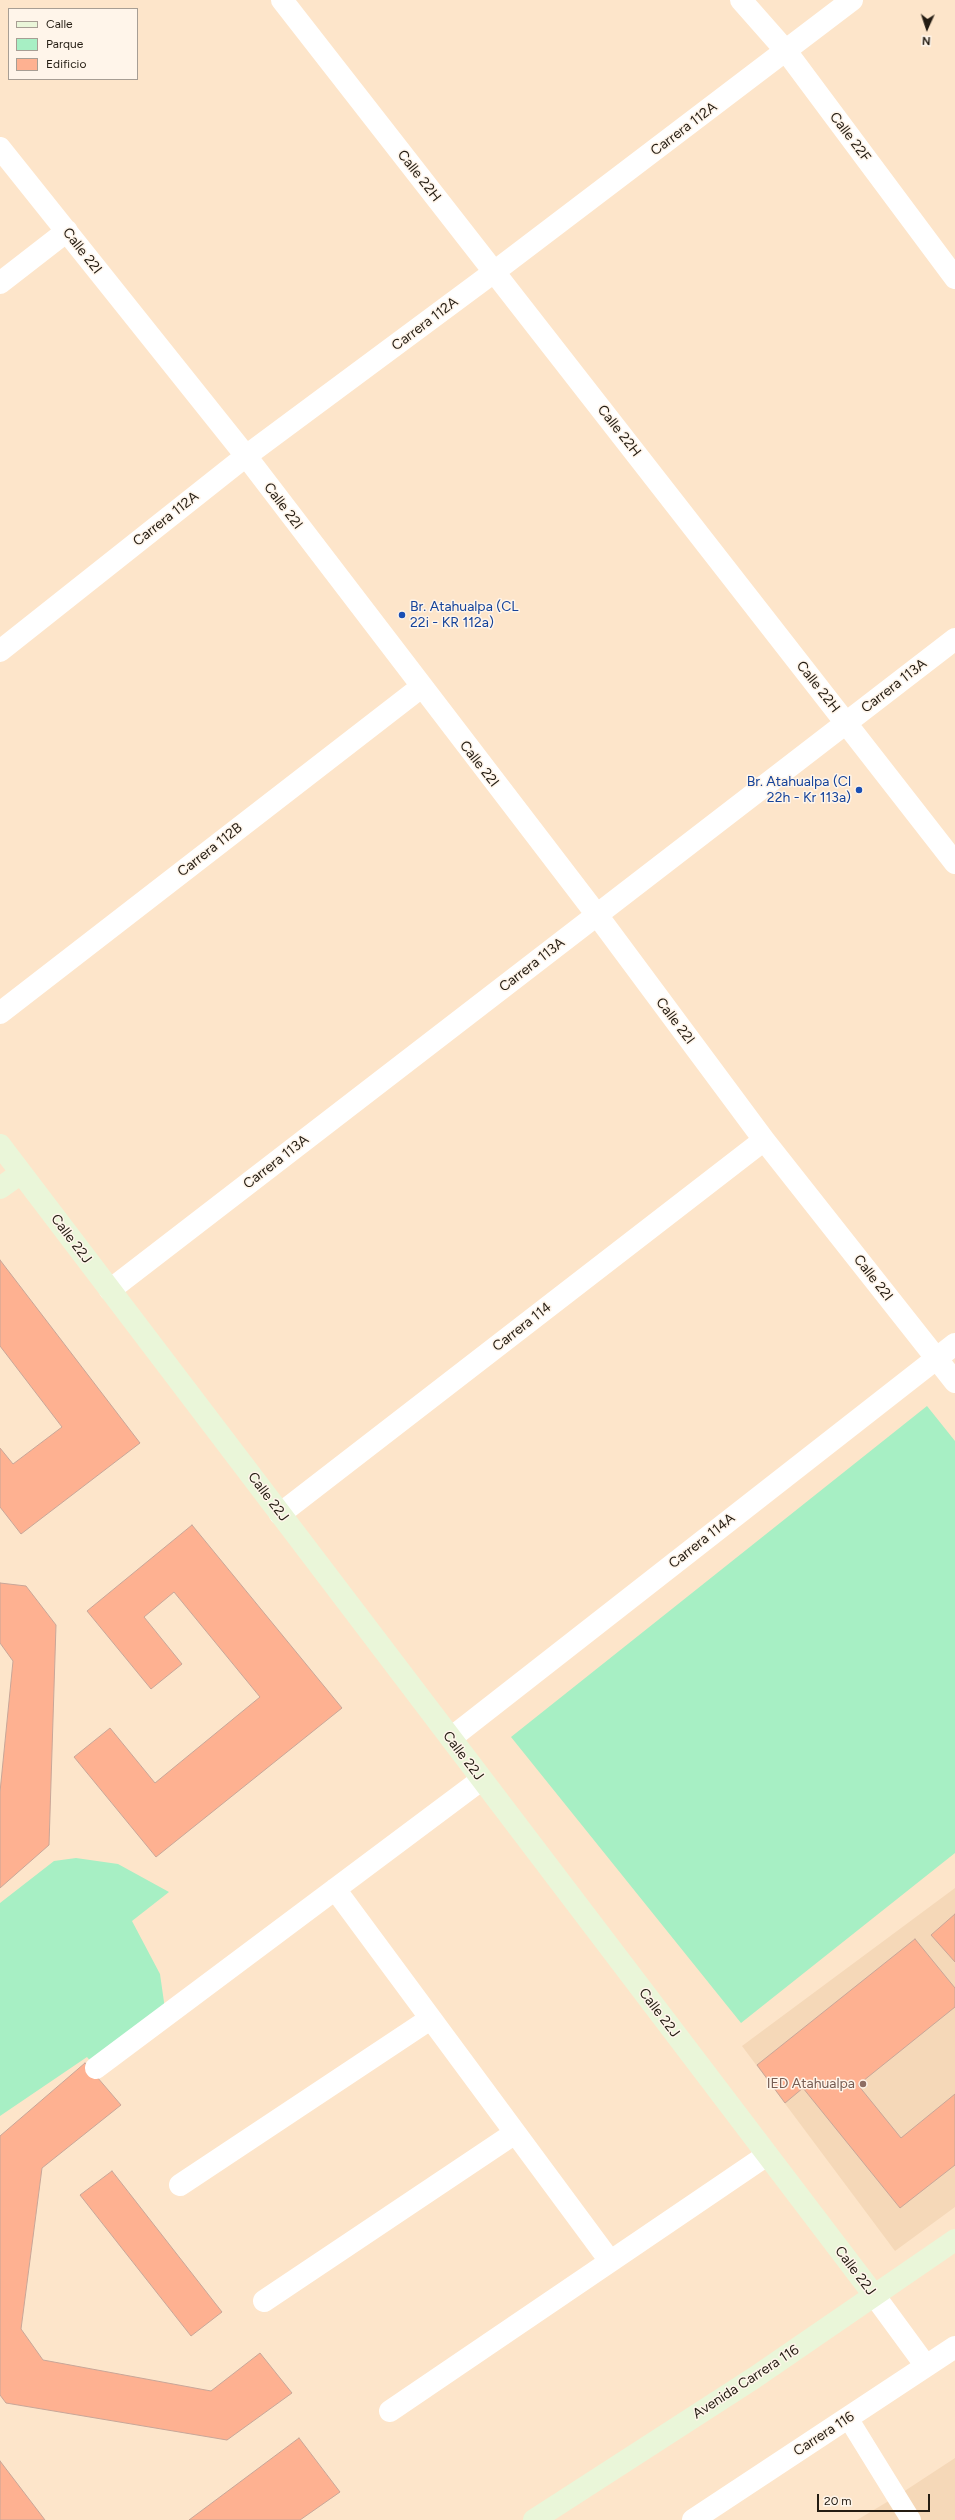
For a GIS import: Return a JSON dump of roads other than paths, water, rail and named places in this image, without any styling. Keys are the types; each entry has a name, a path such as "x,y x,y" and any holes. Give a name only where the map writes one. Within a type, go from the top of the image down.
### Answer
{"street":[{"name":"Calle 22H","path":"282,0 955,863"},
{"name":"Calle 22F","path":"741,0 786,52 955,278"},
{"name":"Carrera 112A","path":"0,651 246,456 494,272 786,52 852,0"},
{"name":"Calle 22I","path":"0,148 246,456 420,688 597,915 764,1140 955,1382"},
{"path":"0,283 67,231"},
{"name":"Carrera 113A","path":"110,1290 955,639"},
{"name":"Carrera 112B","path":"0,1013 420,688"},
{"name":"Carrera 114","path":"280,1514 764,1140"},
{"name":"Calle 22J","path":"0,1145 451,1738 481,1780 874,2295 926,2366"},
{"path":"0,1188 21,1173"},
{"name":"Carrera 114A","path":"451,1738 955,1344"},
{"path":"96,2068 481,1780"},
{"path":"335,1889 610,2262"},
{"path":"180,2185 430,2019"},
{"path":"264,2301 515,2133"},
{"path":"390,2411 767,2155"},
{"name":"Avenida Carrera 116","path":"534,2520 754,2378 955,2240"},
{"name":"Carrera 116","path":"693,2520 955,2348"}],"lane":[{"path":"848,2418 911,2520"}],"place":[{"name":"Br. Atahualpa (CL 22i - KR 112a)","path":"402,615"},
{"name":"Br. Atahualpa (Cl 22h - Kr 113a)","path":"859,790"},
{"name":"IED Atahualpa","path":"863,2084"}]}
